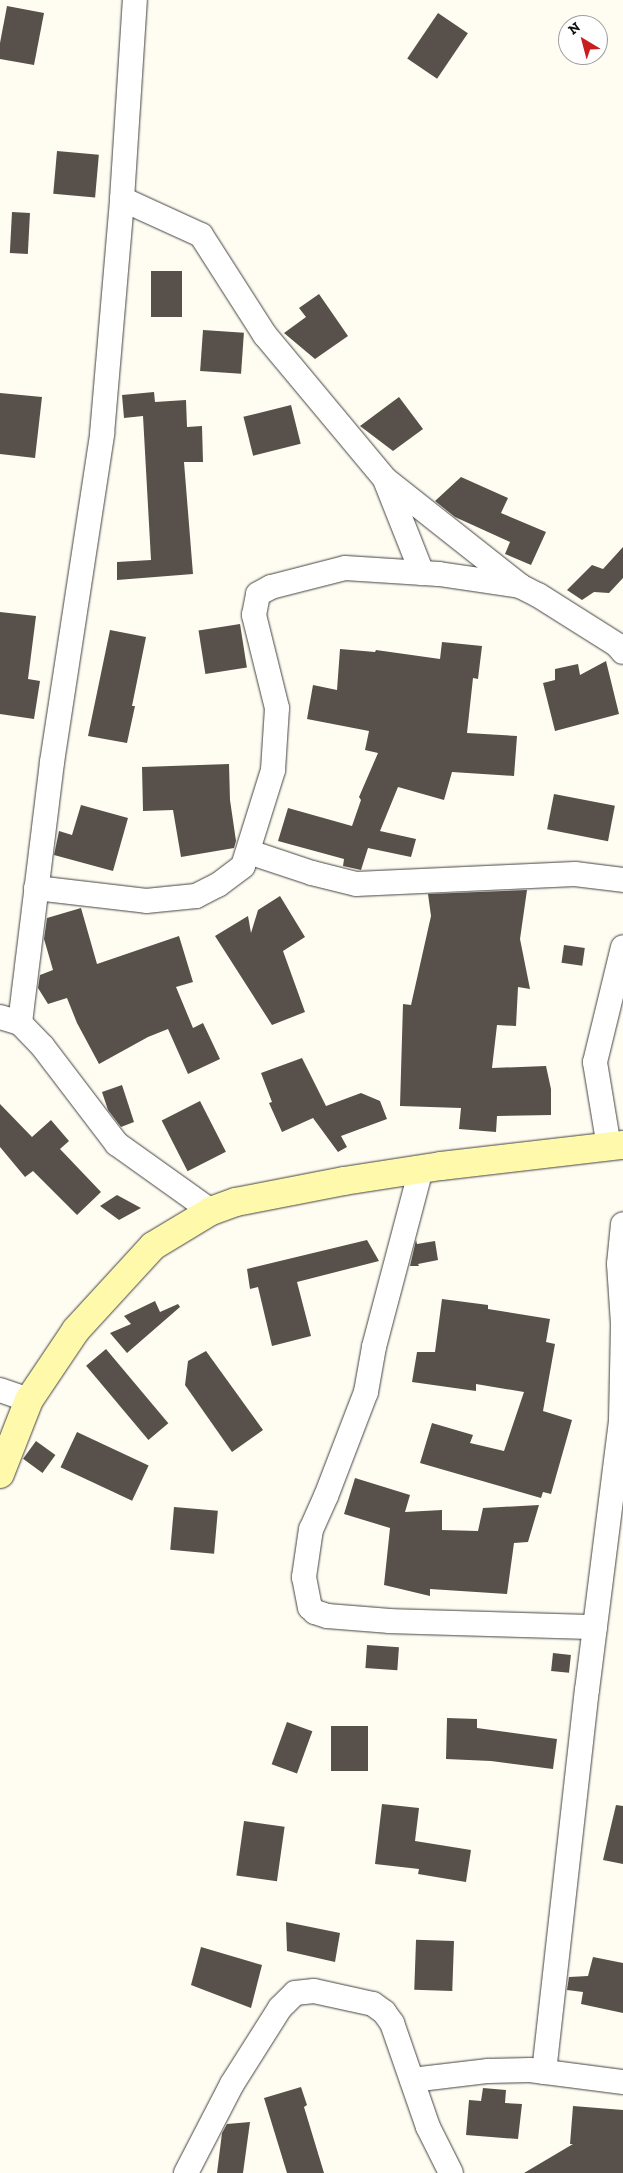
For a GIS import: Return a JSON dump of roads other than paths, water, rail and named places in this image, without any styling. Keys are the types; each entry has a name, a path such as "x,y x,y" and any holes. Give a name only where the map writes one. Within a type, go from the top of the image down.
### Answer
{"main road":[{"path":"0,1474 29,1400 76,1330 153,1246 211,1211 245,1201 421,1169 616,1146"}],"street":[{"path":"135,0 122,199 102,434 53,752 36,888 10,1020 43,1047 117,1144 211,1211"},
{"path":"122,199 201,235 265,336 386,480 520,586 617,645 623,652"},
{"path":"386,480 422,573"},
{"path":"36,888 146,901 196,896 218,885 243,866 249,852 273,770 277,708 254,615 258,594 271,587 345,568 422,573 520,586"},
{"path":"249,852 312,873 356,884 565,874 623,880"},
{"path":"616,1146 595,1062 623,947"},
{"path":"421,1169 374,1347 366,1392 326,1496 310,1529 304,1577 310,1607 315,1612 326,1616 381,1620 595,1627"},
{"path":"544,2072 595,1627 617,1509 622,1420 623,1324 619,1264 623,1224"},
{"path":"0,1390 29,1400"},
{"path":"186,2173 232,2084 280,2008 295,1994 314,1991 373,2004 384,2012 392,2023 428,2127 451,2173"},
{"path":"412,2080 488,2071 544,2072 623,2082"}]}
